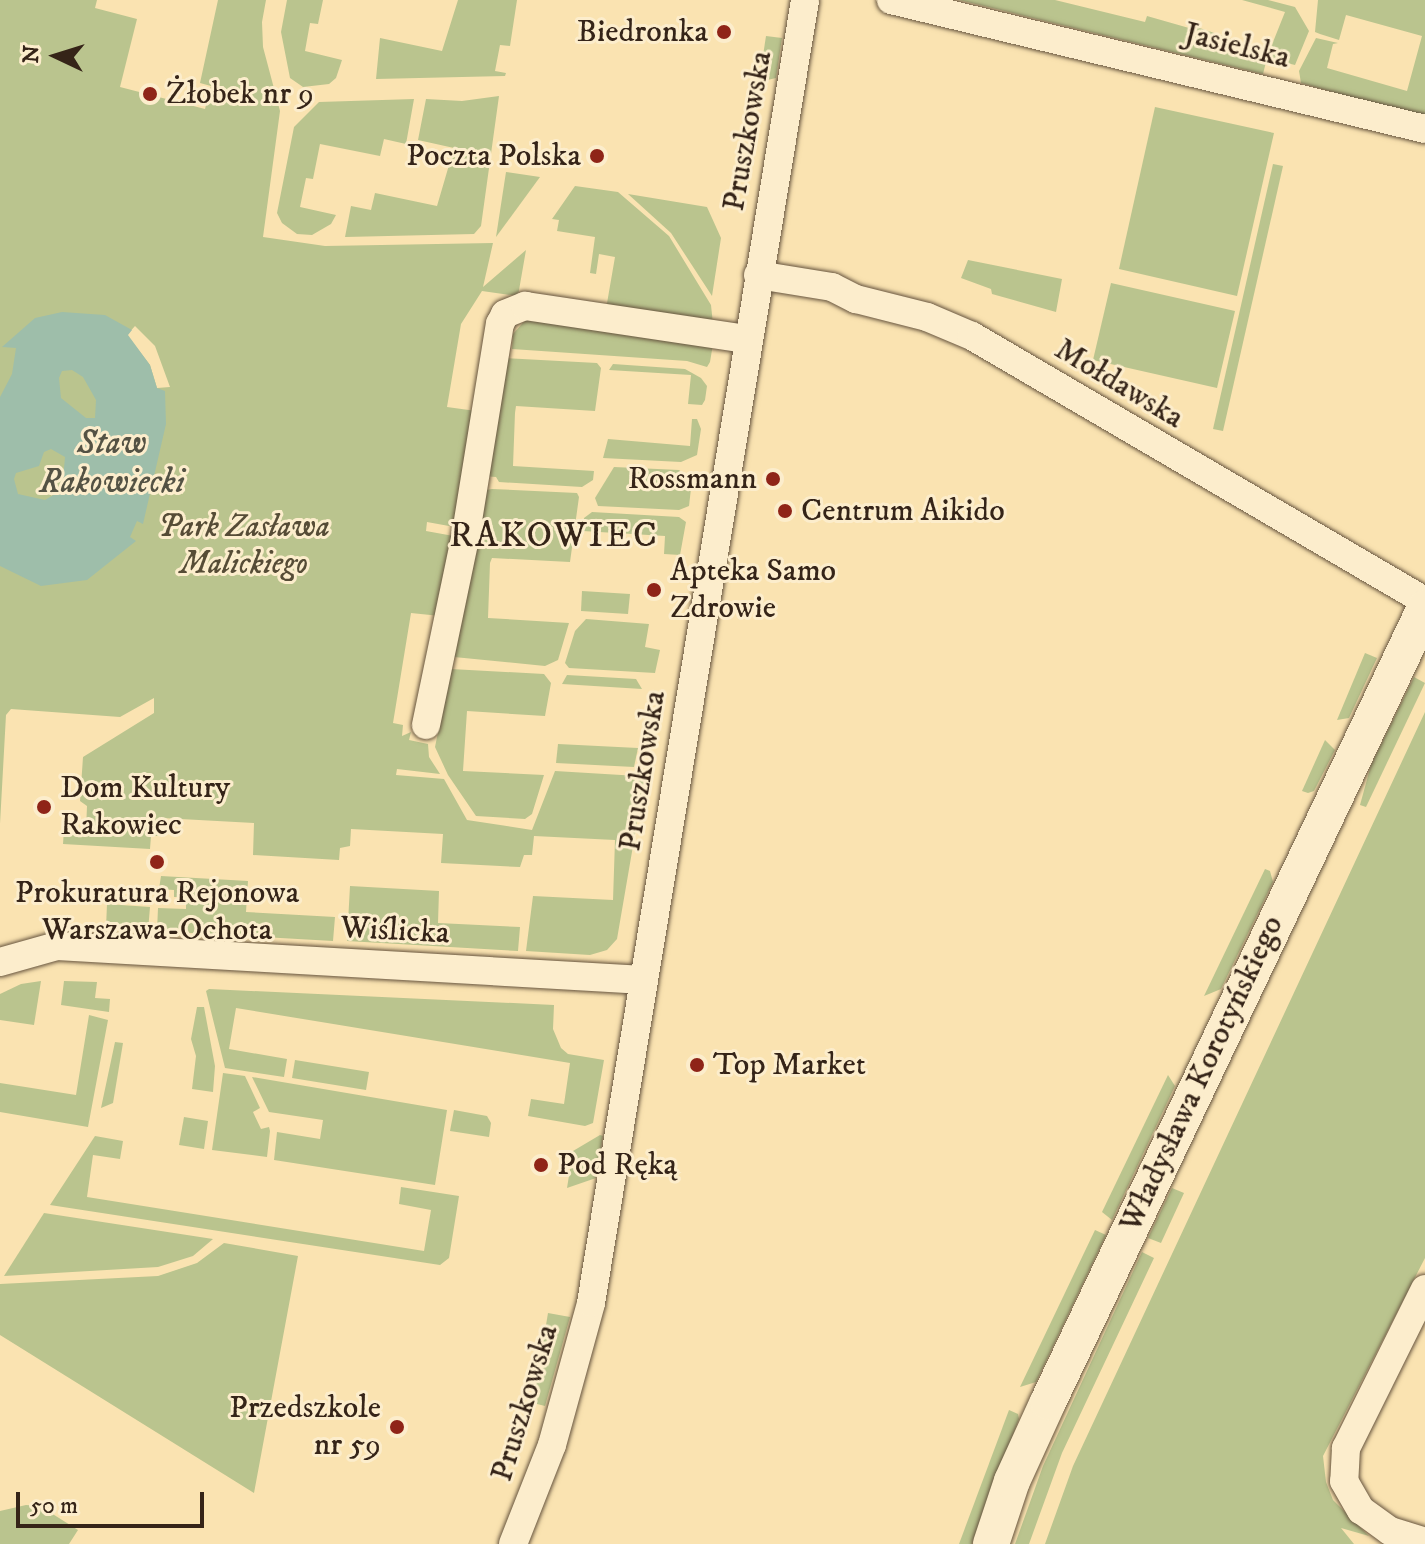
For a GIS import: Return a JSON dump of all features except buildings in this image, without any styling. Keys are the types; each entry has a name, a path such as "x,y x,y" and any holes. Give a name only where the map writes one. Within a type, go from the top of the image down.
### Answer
{"street":[{"name":"Pruszkowska","path":"513,1544 552,1445 591,1303 805,0"},
{"name":"Jasielska","path":"891,0 1425,129"},
{"name":"Mołdawska","path":"758,275 832,287 856,299 906,310 955,328 1425,601"},
{"path":"426,725 466,533 500,324 505,314 525,306 747,339"},
{"name":"Władysława Korotyńskiego","path":"991,1544 1012,1481 1067,1361 1425,608"},
{"name":"Wiślicka","path":"0,962 57,946 644,980"},
{"path":"1425,1289 1346,1448 1344,1481 1361,1510 1390,1531 1425,1542"}],"green space":[{"name":"Park Zasława Malickiego","path":"0,0 97,0 95,8 137,19 120,87 205,109 211,86 200,83 218,0 266,0 262,22 263,47 280,111 263,237 325,246 493,243 483,287 526,250 518,296 482,291 461,324 447,407 476,411 460,528 427,522 426,531 459,537 440,616 411,613 393,723 403,725 402,736 411,732 409,740 428,744 429,757 440,774 397,769 396,775 444,779 467,820 532,830 555,771 638,776 644,782 617,939 607,950 590,955 526,951 533,896 613,900 615,840 534,836 532,855 524,855 520,867 441,863 443,834 351,829 350,846 340,848 339,860 253,855 254,823 162,818 161,836 151,836 150,849 63,844 64,829 86,830 87,806 80,801 83,757 154,713 154,698 120,717 11,709 6,715 0,824","holes":["135,326 155,346 170,387 157,388 150,365 127,335"]},
{"path":"287,0 323,0 318,24 310,23 305,51 342,60 336,78 329,84 303,87 290,78 281,32"},
{"path":"458,0 517,0 510,46 500,45 495,71 506,73 505,76 376,79 380,38 442,51"},
{"path":"959,0 1055,0 1145,22 1147,16 1196,30 1197,27 1269,52 1285,12 1242,0 1268,0 1295,7 1309,31 1295,65 1267,58 1263,74"},
{"path":"1318,0 1425,0 1425,118 1301,83 1299,71 1316,38 1338,43 1333,44 1327,68 1407,91 1422,36 1346,15 1339,40 1320,34 1315,32"},
{"path":"766,36 782,38 776,78 759,82"},
{"path":"499,96 481,226 474,234 345,237 351,206 371,210 375,193 437,206 454,148 418,140 426,99 462,101"},
{"path":"414,99 406,144 384,139 380,156 320,144 313,179 306,178 300,207 336,215 331,224 312,235 297,234 282,223 277,213 294,127 319,102"},
{"path":"1155,107 1274,133 1237,296 1119,269"},
{"path":"1273,164 1283,166 1223,431 1213,429"},
{"path":"506,172 540,177 496,237"},
{"path":"575,186 618,192 669,236 711,305 713,324 606,309 615,257 599,254 596,274 590,273 595,237 557,231 559,220 552,219"},
{"path":"628,194 707,207 721,238 712,296 671,233"},
{"path":"968,260 1062,279 1056,312 992,294 991,289 961,278"},
{"path":"1111,283 1235,311 1217,388 1093,360"},
{"path":"528,317 713,344 710,362 707,367 687,361 512,349 513,334"},
{"path":"503,358 597,363 601,368 595,411 516,406 515,413 513,466 594,471 593,480 582,487 499,482 496,477 483,476"},
{"path":"613,364 685,369 701,378 707,386 705,400 702,405 688,404 691,375 609,370"},
{"path":"692,419 697,419 701,429 697,455 681,462 603,458 608,439 690,446"},
{"path":"614,467 679,470 692,480 689,506 679,510 598,506 595,498"},
{"path":"480,491 577,493 579,497 570,562 492,558 490,563 488,618 569,623 558,660 545,666 454,657"},
{"path":"592,512 679,517 686,522 680,555 664,554 665,536 583,531 584,518"},
{"path":"582,591 630,594 628,614 581,611"},
{"path":"586,619 649,624 645,647 660,650 655,673 569,668 565,663 575,631"},
{"path":"1365,653 1377,658 1349,718 1337,720"},
{"path":"451,669 544,674 551,683 545,716 467,711 463,771 544,775 532,814 525,819 476,816 448,775 435,747"},
{"path":"567,675 636,679 642,689 562,684"},
{"path":"1414,677 1425,683 1366,807 1360,805 1371,765"},
{"path":"1425,712 1425,1258 1323,1456 1326,1482 1333,1500 1369,1536 1341,1528 1354,1544 1045,1544 1073,1466"},
{"path":"1325,740 1335,750 1314,791 1302,791"},
{"path":"558,744 638,748 634,767 556,763"},
{"path":"1265,869 1270,871 1273,882 1221,989 1204,996"},
{"path":"161,876 248,881 246,912 335,917 333,941 157,931 158,908 186,909 186,897 174,897 174,890 159,889"},
{"path":"350,886 439,891 438,923 520,927 518,951 347,941"},
{"path":"107,904 150,907 148,931 106,928"},
{"path":"41,981 34,1025 0,1020 0,994 21,984"},
{"path":"64,981 97,982 95,998 110,999 109,1012 61,1005"},
{"path":"206,991 554,1005 553,1029 561,1048 568,1054 604,1060 593,1123 585,1126 528,1116 531,1099 564,1104 570,1063 236,1008 229,1049 287,1059 284,1077 225,1068"},
{"path":"197,1007 204,1007 215,1066 213,1092 192,1089 196,1056 191,1039"},
{"path":"89,1015 108,1020 88,1127 0,1112 0,1083 76,1095"},
{"path":"115,1042 123,1043 113,1103 101,1108"},
{"path":"295,1060 369,1072 366,1090 292,1078"},
{"path":"223,1073 245,1076 260,1108 253,1112 261,1129 269,1127 267,1157 212,1150"},
{"path":"1168,1075 1175,1086 1112,1220 1102,1212"},
{"path":"252,1077 447,1110 435,1185 274,1160 277,1132 320,1139 323,1120 269,1112"},
{"path":"454,1110 487,1116 491,1123 489,1137 450,1131"},
{"path":"184,1117 208,1121 204,1149 179,1145"},
{"path":"95,1136 123,1141 120,1159 93,1155 87,1197 424,1251 431,1210 399,1204 401,1187 459,1196 449,1258 440,1265 50,1205"},
{"path":"603,1136 596,1178 567,1188 573,1151"},
{"path":"1172,1188 1184,1193 1161,1243 1148,1238"},
{"path":"44,1213 213,1239 193,1256 158,1267 4,1276"},
{"path":"1095,1230 1106,1235 1036,1382 1020,1387"},
{"path":"224,1243 298,1256 254,1493 0,1335 0,1284 158,1276 197,1263"},
{"path":"1142,1252 1154,1258 1062,1453 1029,1544 1015,1544 1043,1466"},
{"path":"548,1313 570,1317 545,1406 533,1403"},
{"path":"1009,1410 1018,1414 1019,1419 972,1544 959,1544"},
{"path":"26,1505 40,1506 78,1530 69,1544 0,1544 0,1511"}],"water":[{"name":"Staw Rakowiecki","path":"62,312 105,315 132,330 128,335 150,365 157,388 165,391 166,424 143,524 137,521 130,537 136,541 87,580 41,586 0,566 0,397 12,374 16,348 2,347 35,318","holes":["72,370 83,377 96,400 95,418 86,418 61,398 59,378 62,371","51,449 65,457 62,490 45,500 18,494 14,479 16,473 39,466 44,452"]}],"place":[{"name":"Biedronka","path":"724,32"},
{"name":"Żłobek nr 9","path":"150,94"},
{"name":"Poczta Polska","path":"597,156"},
{"name":"Rossmann","path":"773,479"},
{"name":"Centrum Aikido","path":"785,511"},
{"name":"Apteka Samo Zdrowie","path":"654,590"},
{"name":"Dom Kultury Rakowiec","path":"44,807"},
{"name":"Prokuratura Rejonowa Warszawa-Ochota","path":"157,862"},
{"name":"Top Market","path":"697,1065"},
{"name":"Pod Ręką","path":"541,1165"},
{"name":"Przedszkole nr 59","path":"397,1427"}],"district":[{"name":"RAKOWIEC","path":"554,536"}]}
